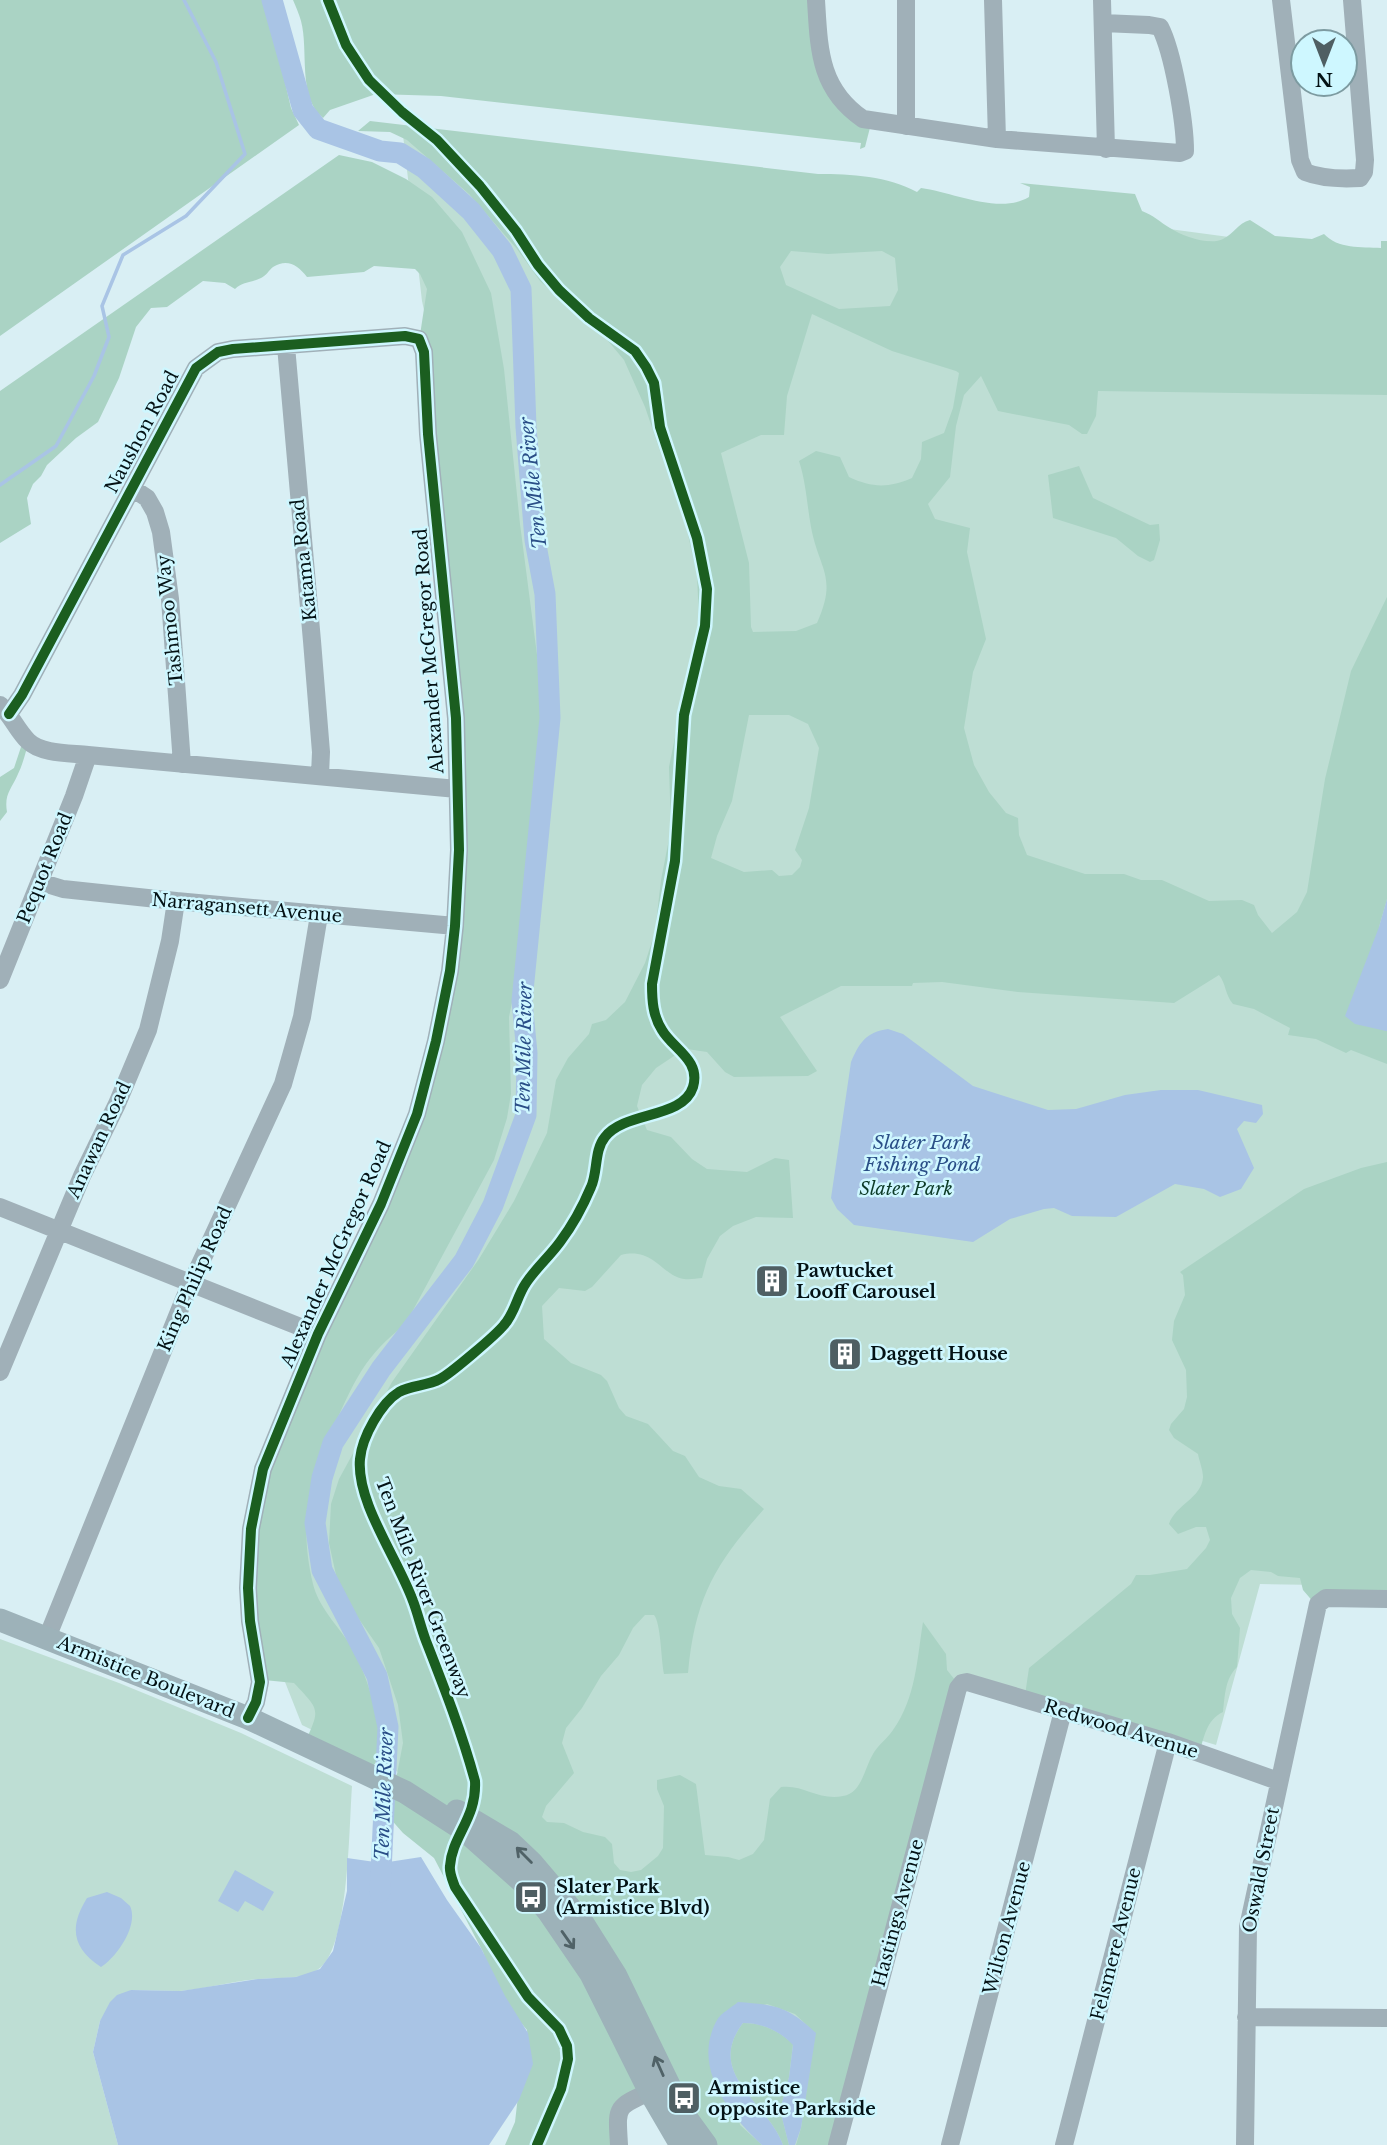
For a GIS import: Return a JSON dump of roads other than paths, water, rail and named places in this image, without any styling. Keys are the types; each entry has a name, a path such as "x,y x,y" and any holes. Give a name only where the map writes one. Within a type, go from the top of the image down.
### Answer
{"main road":[{"name":"Armistice Boulevard","path":"0,1620 247,1718 405,1792 455,1809 511,1843 568,1903 616,1976 676,2100 706,2145"},
{"name":"Armistice Boulevard","path":"405,1792 464,1830 527,1886 548,1911 590,1973 650,2092 681,2145"}],"street":[{"path":"816,0 820,53 825,73 848,109 863,119 997,139 1106,149 1180,153 1185,151 1171,56 1160,27 1103,23"},
{"path":"906,0 906,126"},
{"path":"993,0 997,139"},
{"path":"1102,0 1106,149"},
{"path":"1281,0 1300,160 1305,172 1312,175 1352,179 1360,178 1364,172 1365,160 1352,0"},
{"name":"Naushon Road","path":"419,339 405,335 233,349 218,352 196,368 22,695 5,709 29,742 39,748 88,755 457,789"},
{"name":"Alexander McGregor Road","path":"247,1718 257,1702 260,1682 250,1621 248,1588 251,1529 263,1469 318,1334 381,1204 416,1114 443,1008 455,926 459,850 454,705 428,434 424,352 419,339"},
{"name":"Katama Road","path":"286,346 315,682 320,775"},
{"name":"Tashmoo Way","path":"132,488 147,498 161,532 170,599 182,764"},
{"name":"Pequot Road","path":"0,980 88,755"},
{"name":"Narragansett Avenue","path":"40,881 63,889 455,926"},
{"name":"Anawan Road","path":"0,1372 82,1176 117,1104 148,1030 170,941 176,901"},
{"name":"King Philip Road","path":"47,1638 192,1283 283,1084 302,1017 319,915"},
{"path":"0,1207 318,1334"},
{"name":"Oswald Street","path":"1245,2145 1248,1927 1318,1604 1321,1600 1387,1599"},
{"name":"Redwood Avenue","path":"962,1683 967,1682 1168,1742 1278,1781"},
{"name":"Hastings Avenue","path":"837,2145 962,1683"},
{"name":"Wilton Avenue","path":"950,2145 1063,1711"},
{"name":"Felsmere Avenue","path":"1064,2145 1168,1742"},
{"path":"1246,2017 1387,2018"},
{"path":"619,2145 620,2109 623,2104 650,2092"}],"water":[{"path":"1387,899 1386,1031 1355,1024 1345,1016"},
{"name":"Slater Park Fishing Pond","path":"888,1029 903,1034 973,1086 1048,1110 1076,1109 1125,1095 1161,1090 1198,1090 1262,1105 1263,1114 1256,1123 1244,1121 1237,1129 1254,1168 1241,1189 1220,1197 1204,1189 1175,1184 1116,1217 1072,1216 1054,1208 1044,1209 1010,1219 973,1242 854,1225 837,1209 831,1198 851,1062 864,1040 874,1033"},
{"path":"421,1857 481,1948 505,1996 528,2033 533,2064 519,2100 489,2145 118,2145 93,2052 100,2021 117,1995 131,1990 181,1991 258,1979 296,1977 320,1969 333,1951 347,1891 347,1858 382,1863"},
{"path":"235,1870 274,1892 263,1911 245,1901 238,1912 218,1901"},
{"path":"107,1892 121,1898 130,1906 132,1922 120,1948 101,1967 84,1952 76,1936 76,1928 87,1898"},
{"path":"738,2002 780,2008 797,2017 816,2033 801,2128 795,2145 789,2145 780,2110 789,2077 793,2045 782,2036 764,2026 743,2023 733,2041 731,2058 743,2087 765,2115 783,2145 762,2145 737,2119 717,2088 708,2055 710,2038 719,2017"}],"waterway":[{"path":"0,485 56,446 94,376 109,337 102,306 123,255 186,216 245,154 216,62 184,0"},
{"name":"Ten Mile River","path":"272,0 303,110 318,129 380,151 400,153 424,168 471,211 502,250 521,289 526,427 535,540 545,594 550,718 522,1001 527,1053 526,1115 493,1205 464,1261 381,1369 333,1443 322,1478 315,1523 322,1570 377,1676 388,1727 380,1892"}],"place":[{"name":"Pawtucket Looff Carousel","path":"772,1281"},
{"name":"Daggett House","path":"845,1354"},
{"name":"Slater Park (Armistice Blvd)","path":"531,1897"},
{"name":"Armistice opposite Parkside","path":"684,2098"}],"park label":[{"name":"Slater Park","path":"906,1189"}]}
